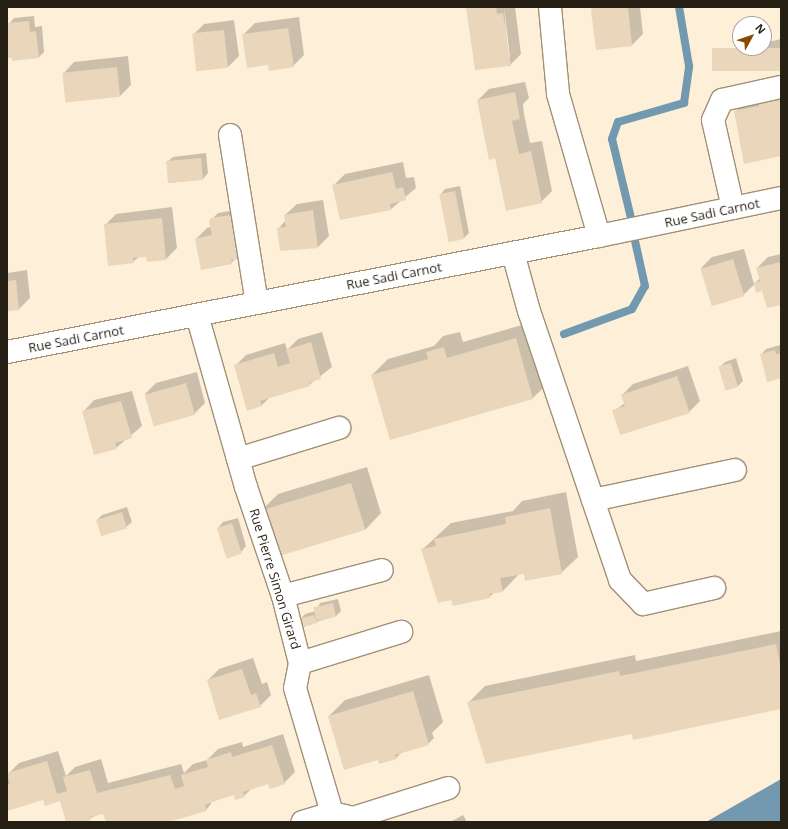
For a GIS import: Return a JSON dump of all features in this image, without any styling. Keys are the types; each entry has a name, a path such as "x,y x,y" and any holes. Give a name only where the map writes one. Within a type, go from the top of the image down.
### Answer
{"street":[{"path":"550,7 558,94 599,236"},
{"path":"733,208 713,120 722,100 781,87"},
{"path":"230,135 257,303"},
{"name":"Rue Sadi Carnot","path":"7,352 599,236 781,198"},
{"path":"513,253 529,311 620,580 643,604 714,588"},
{"name":"Rue Pierre Simon Girard","path":"197,315 238,460 282,596 300,663 295,688 332,813"},
{"path":"238,460 339,428"},
{"path":"593,500 735,470"},
{"path":"282,596 382,570"},
{"path":"300,663 401,632"},
{"path":"302,822 332,813 353,818 448,788"}],"water":[{"path":"781,779 781,822 706,822"}],"building":[{"path":"466,7 496,7 497,14 503,13 511,66 475,70"},
{"path":"592,7 628,7 632,46 596,50 591,10"},
{"path":"29,21 30,32 36,31 39,58 12,61 12,58 7,58 8,23"},
{"path":"288,28 294,67 269,71 268,65 247,68 242,34"},
{"path":"224,30 228,68 196,71 192,33"},
{"path":"712,48 732,48 732,56 772,56 772,48 781,48 781,71 712,71"},
{"path":"117,67 120,97 65,103 62,73"},
{"path":"515,92 520,119 512,121 519,154 531,151 542,203 506,211 495,158 489,160 477,100"},
{"path":"781,96 781,156 744,164 734,111 759,106 758,101"},
{"path":"201,158 203,180 168,183 166,161"},
{"path":"392,172 396,189 403,187 406,200 390,204 391,210 340,220 332,185"},
{"path":"455,191 464,239 449,242 439,194"},
{"path":"313,210 318,248 280,251 277,228 286,227 284,215"},
{"path":"231,215 237,259 231,260 232,264 201,270 195,239 212,235 209,221 211,218"},
{"path":"162,218 166,260 147,262 146,257 133,258 134,263 108,266 104,224"},
{"path":"733,259 744,296 712,306 700,269"},
{"path":"781,262 781,305 767,308 762,291 756,293 754,283 760,281 756,268"},
{"path":"16,280 19,310 7,311 7,281"},
{"path":"516,338 533,399 390,440 371,375 428,359 426,352 444,347 447,358"},
{"path":"311,342 321,379 309,383 310,386 260,401 262,406 247,411 234,365 274,353 278,367 290,363 286,350"},
{"path":"775,350 776,354 781,353 781,378 767,382 760,354"},
{"path":"731,363 738,387 725,391 719,367"},
{"path":"677,376 690,413 620,435 612,410 625,406 621,395"},
{"path":"186,383 195,415 154,427 145,395"},
{"path":"121,401 132,438 115,443 117,449 94,455 82,411"},
{"path":"351,483 365,530 275,557 261,510"},
{"path":"550,508 562,574 525,581 524,574 500,578 503,592 489,594 490,598 453,606 451,600 438,603 421,549 436,546 434,539 506,524 505,517"},
{"path":"122,512 127,528 101,536 96,520"},
{"path":"232,523 242,553 227,558 217,528"},
{"path":"333,603 336,617 316,621 313,607"},
{"path":"314,615 317,623 301,628 299,619"},
{"path":"776,644 781,668 781,709 633,740 632,734 486,764 467,702 619,671 620,676"},
{"path":"242,669 251,695 256,693 261,707 219,720 207,680"},
{"path":"413,691 429,745 395,755 397,759 379,764 378,760 344,770 328,716"},
{"path":"272,745 285,784 270,789 268,784 243,792 245,797 235,800 234,795 218,800 205,805 207,811 168,822 106,822 103,814 90,817 91,820 86,822 66,822 60,801 45,806 43,800 7,811 7,785 10,784 7,773 47,761 57,794 67,791 63,777 90,770 97,793 170,775 175,789 184,786 181,775 208,767 206,760 231,752 232,757"}],"waterway":[{"path":"631,218 612,139 618,122 684,103 689,66 679,7"},
{"path":"564,334 632,309 645,286 635,241"}]}
